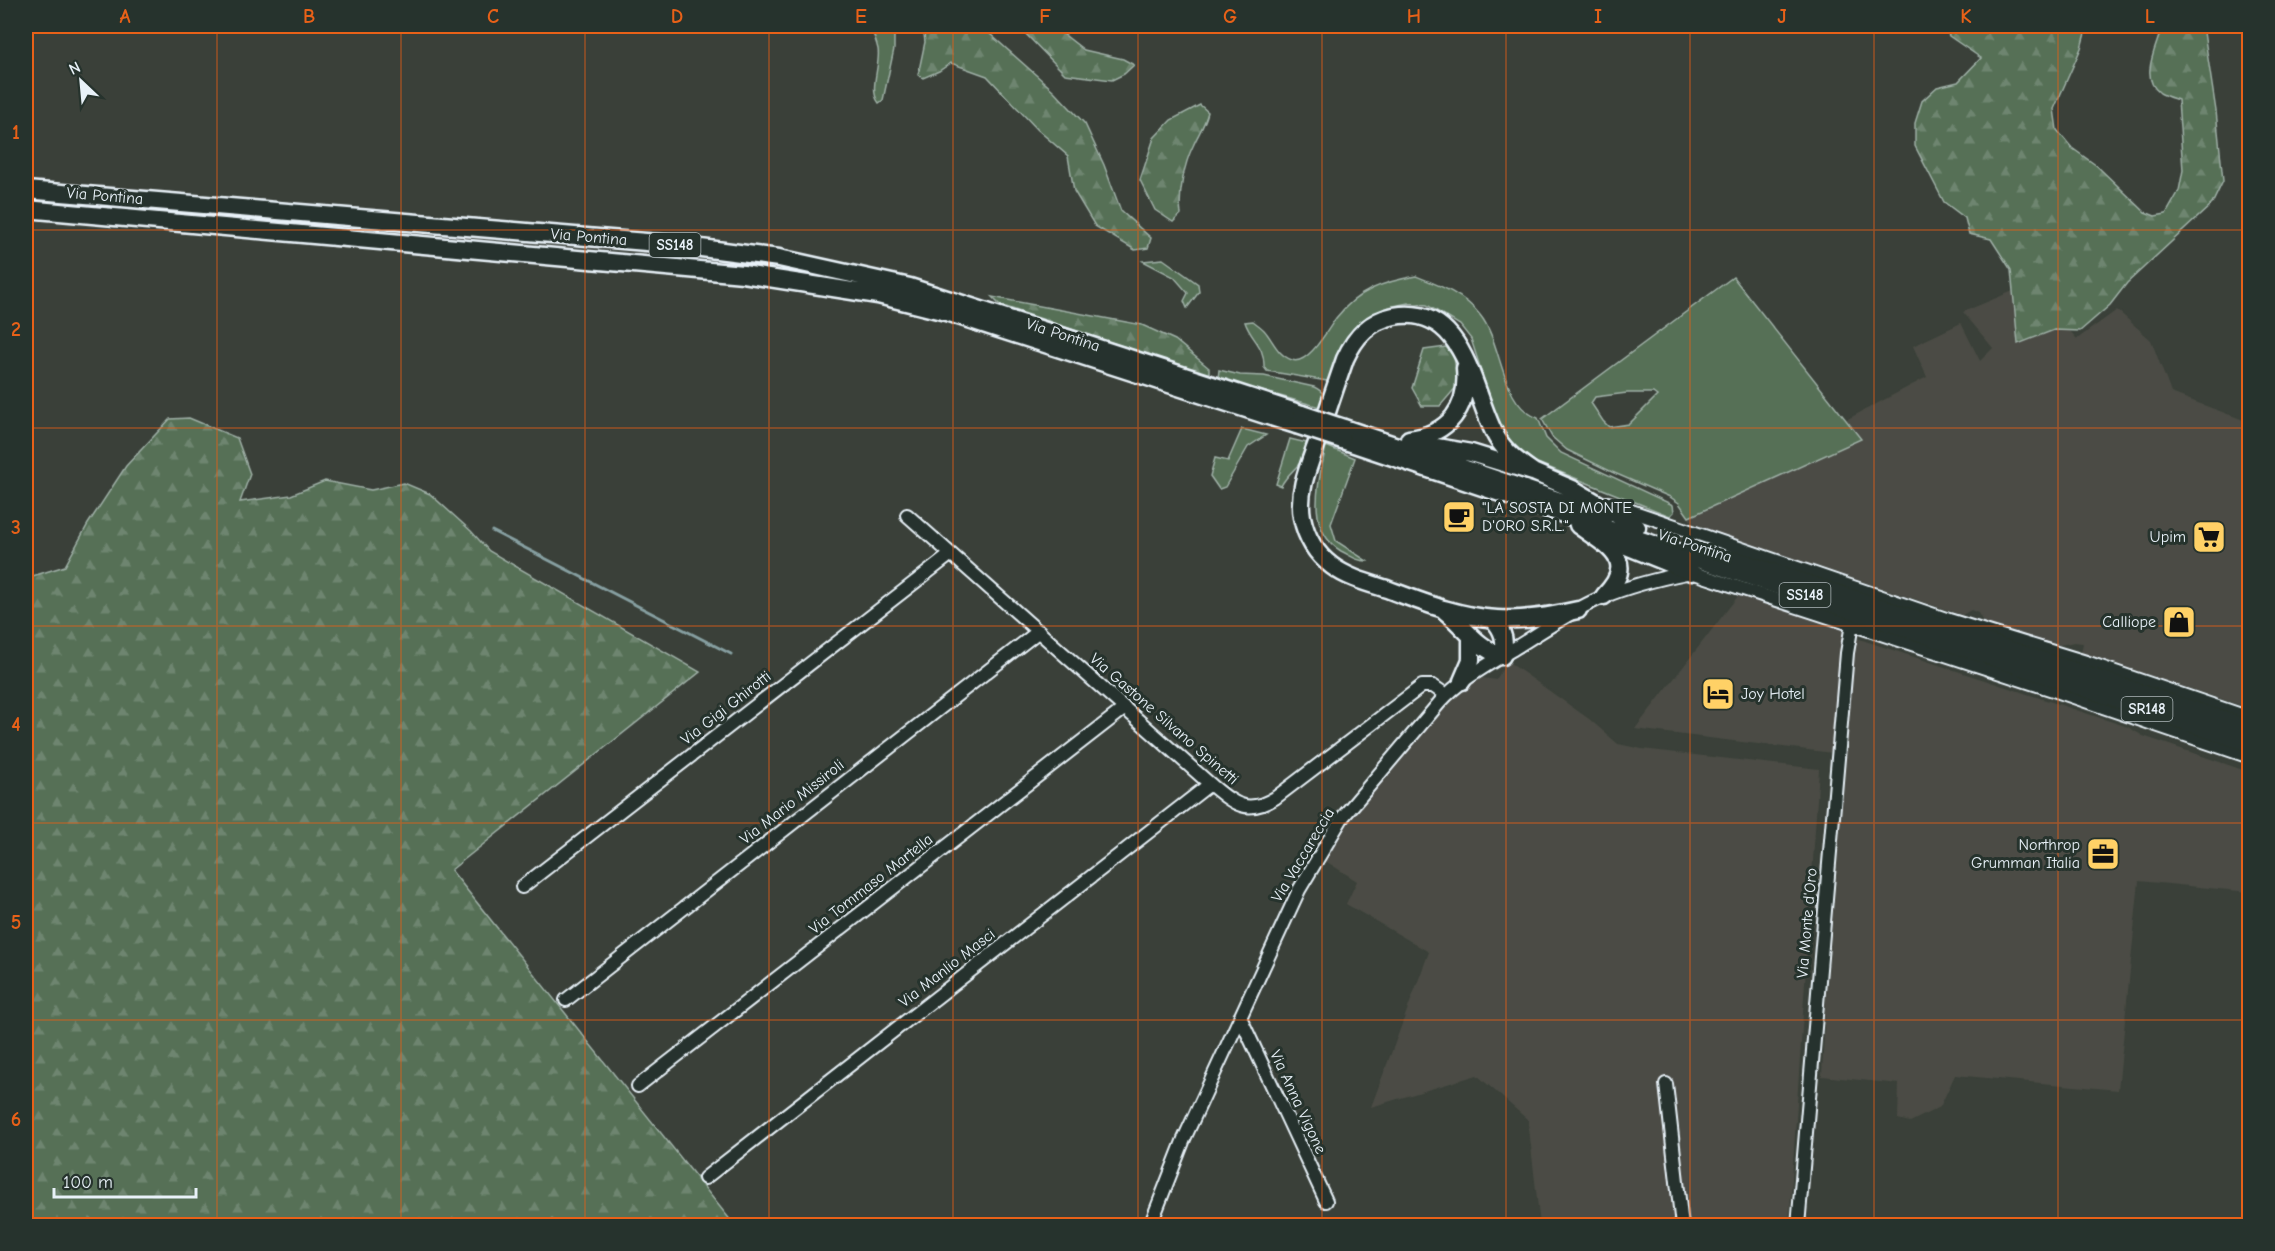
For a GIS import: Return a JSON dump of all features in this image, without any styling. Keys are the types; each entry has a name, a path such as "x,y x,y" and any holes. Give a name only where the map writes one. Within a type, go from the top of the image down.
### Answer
{"highway":[{"name":"Via Pontina","path":"26,190 670,244 779,258 910,287 1299,420"},
{"name":"Via Pontina","path":"26,209 743,274 878,296 946,312 1299,420 1636,527 2061,667"},
{"path":"1533,472 1512,456 1498,440 1464,355 1447,333 1434,323 1412,315 1393,317 1374,323 1363,331 1353,343 1345,359 1306,477 1301,499 1302,517 1307,535 1317,552 1331,565 1353,578 1442,609 1493,619 1534,618 1578,610"},
{"path":"1401,440 1434,433 1457,412 1465,393 1464,355"},
{"name":"Via Pontina","path":"1343,434 1566,515 2045,675"},
{"path":"1343,434 1401,440 1471,453 1533,472 1575,490 1636,527"},
{"path":"1566,515 1627,547 1692,572"},
{"path":"1566,515 1611,549 1618,558 1620,575 1604,596"},
{"path":"1442,609 1486,650 1502,656 1505,646 1504,636 1493,619"},
{"path":"1462,681 1472,660 1471,638"},
{"name":"SR148","path":"2061,667 2250,728"},
{"name":"SR148","path":"2045,675 2250,744"}],"street":[{"name":"Via Pontina","path":"1575,490 1630,512 2250,718"},
{"name":"Via Gastone Silvano Spinetti","path":"907,515 1210,784 1237,805 1252,807 1275,798 1422,686 1433,686 1446,695"},
{"name":"Via Gigi Ghirotti","path":"522,887 951,555"},
{"name":"Via Pontina","path":"1692,572 2250,757"},
{"name":"Via Vaccareccia","path":"1150,1226 1180,1148 1292,903 1329,837 1349,809 1446,695 1462,681 1604,596 1692,572"},
{"name":"Via Monte d'Oro","path":"1798,1226 1840,724 1852,624"},
{"name":"Via Mario Missiroli","path":"566,1000 1039,631"},
{"name":"Via Tommaso Martella","path":"638,1086 1125,708"},
{"name":"Via Manlio Masci","path":"705,1178 1210,784"},
{"name":"Via Anna Vigone","path":"1240,1017 1326,1201"},
{"path":"1666,1084 1682,1226"}],"shaded area":[{"path":"2013,291 2018,344 2054,330 2069,330 2077,339 2117,310 2151,340 2171,393 2249,422 2249,708 2081,653 2083,643 2074,642 2055,646 1983,622 1978,613 1971,610 1962,615 1691,522 1689,517 1861,439 1846,420 1927,377 1913,346 1961,323 1980,361 1993,348 1963,312"},
{"path":"1738,596 1844,629 1833,753 1635,729"},
{"path":"1856,638 2128,727 2143,736 2249,772 2249,892 2139,881 2118,1090 1955,1075 1940,1107 1910,1122 1898,1119 1899,1084 1822,1076 1825,1009"},
{"path":"1507,661 1589,719 1618,744 1642,749 1819,769 1789,1225 1540,1225 1528,1120 1477,1075 1371,1107 1429,952 1346,904 1357,881 1324,860 1340,832 1447,703 1463,688 1483,678 1496,680"}],"green space":[{"path":"870,26 894,26 894,49 883,100 879,103 875,91 878,49"},
{"path":"923,26 981,26 1054,91 1085,124 1104,165 1121,211 1151,238 1148,248 1135,250 1095,226 1074,191 1068,156 1038,130 987,76 951,63 923,78 918,75 925,42"},
{"path":"1018,26 1053,26 1084,50 1123,59 1134,65 1124,74 1112,80 1065,74"},
{"path":"1944,26 2087,26 2081,48 2054,109 2057,130 2072,148 2097,166 2145,212 2155,216 2166,214 2179,191 2183,170 2178,100 2160,93 2154,86 2150,78 2151,61 2162,26 2203,26 2216,111 2223,181 2212,204 2127,283 2110,305 2080,331 2054,330 2018,344 2011,270 1991,239 1969,234 1965,218 1944,202 1915,146 1915,123 1922,101 1937,87 1958,82 1981,58 1949,36"},
{"path":"1200,105 1208,112 1184,170 1180,198 1181,214 1173,222 1155,210 1140,180 1154,138 1171,120"},
{"path":"1163,259 1198,284 1199,292 1187,308 1184,301 1188,293 1174,277 1143,261"},
{"path":"1416,276 1459,296 1480,315 1488,327 1503,372 1516,400 1526,411 1538,418 1546,438 1561,453 1673,505 1674,512 1670,516 1535,462 1520,451 1500,429 1471,339 1460,325 1427,305 1408,303 1389,307 1376,314 1334,377 1327,381 1267,371 1264,367 1260,348 1245,322 1253,321 1264,330 1283,355 1292,360 1298,360 1311,352 1344,308 1353,300 1382,285"},
{"path":"1733,277 1861,439 1689,517 1679,503 1670,497 1567,450 1552,437 1542,419","holes":["1653,393 1657,396 1629,424 1609,427 1591,403 1595,397"]},
{"path":"992,297 1142,325 1175,340 1209,368 1209,375 1000,305"},
{"path":"1446,347 1454,357 1458,385 1440,406 1422,406 1412,388 1424,350"},
{"path":"1219,370 1240,375 1264,376 1314,387 1324,396 1327,409 1218,379"},
{"path":"189,418 237,438 250,474 240,502 291,495 325,481 371,490 404,483 430,494 471,531 489,551 700,672 451,870 732,1222 727,1225 26,1225 26,578 65,566 88,524 126,466 170,419"},
{"path":"1242,429 1266,435 1248,447 1225,487 1219,489 1210,476 1215,458 1228,461"},
{"path":"1290,439 1307,443 1306,451 1301,462 1281,486 1276,484"},
{"path":"1326,446 1355,458 1331,524 1336,541 1367,561 1341,551 1329,541 1322,530 1317,503"}],"waterway":[{"path":"492,531 731,654"}],"place":[{"name":"\"LA SOSTA DI MONTE D'ORO S.R.L.\"","path":"1459,517"},
{"name":"Upim","path":"2209,537"},
{"name":"Calliope","path":"2179,622"},
{"name":"Joy Hotel","path":"1718,694"},
{"name":"Northrop Grumman Italia","path":"2103,854"}]}
